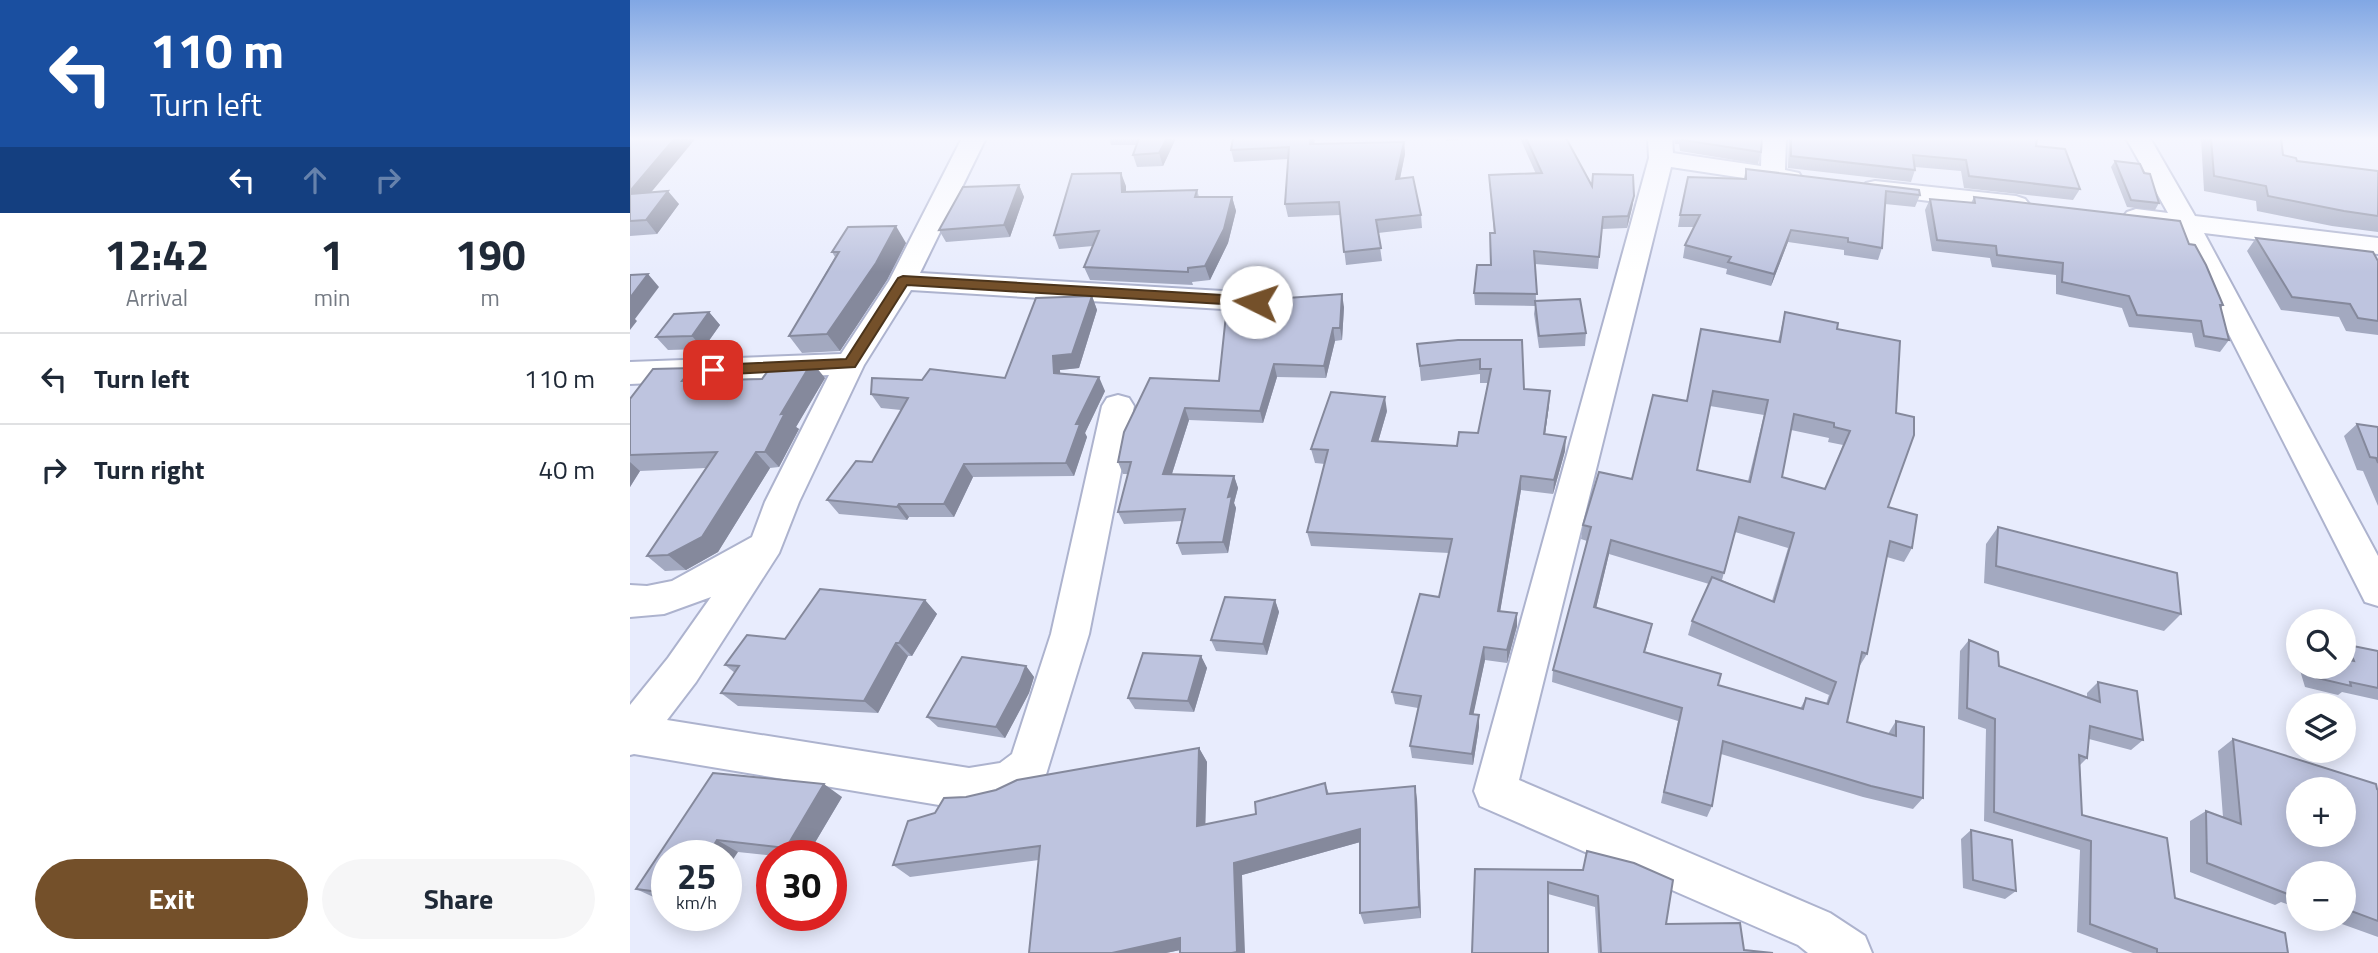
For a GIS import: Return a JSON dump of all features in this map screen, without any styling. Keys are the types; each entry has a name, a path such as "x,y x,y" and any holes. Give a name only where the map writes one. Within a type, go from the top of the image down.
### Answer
{"street":[{"path":"952,182 903,281 850,364 782,502 767,543 682,670 631,735 969,789 1009,782 1029,767 1070,634 1118,406"},
{"path":"1651,182 1495,791 1827,945"},
{"path":"2163,182 2375,579"},
{"path":"1856,186 2035,206"},
{"path":"2117,215 2378,246"},
{"path":"903,281 1256,302"},
{"path":"630,373 850,364"},
{"path":"630,601 639,602 690,591 767,543"}],"building":[{"path":"630,182 637,182 630,191"},
{"path":"1069,182 1121,182 1122,192 1197,190 1195,197 1232,197 1224,229 1205,266 1188,268 1188,272 1084,267 1099,231 1054,235"},
{"path":"1287,182 1414,182 1421,215 1376,220 1381,248 1344,252 1339,202 1285,204"},
{"path":"1490,182 1590,182 1592,186 1592,182 1633,182 1634,196 1628,216 1603,217 1599,257 1534,251 1537,294 1474,293 1477,265 1491,265 1490,233 1495,233"},
{"path":"1687,182 1857,182 1919,190 1920,195 1886,191 1882,248 1848,242 1848,238 1791,230 1774,274 1728,262 1731,257 1685,245 1700,215 1680,215"},
{"path":"2024,182 2078,182 2080,189"},
{"path":"2124,182 2153,182 2159,203 2131,200"},
{"path":"2248,182 2378,182 2378,216 2268,196 2266,186"},
{"path":"1019,185 1004,225 939,230 963,187"},
{"path":"668,191 646,220 630,221 630,194"},
{"path":"1974,197 2180,221 2189,244 2195,245 2206,265 2223,305 2220,305 2229,340 2204,336 2201,321 2137,315 2129,296 2062,282 2063,263 1997,255 1996,246 1937,240 1930,199 1975,203"},
{"path":"896,226 876,263 827,334 789,336 839,252 832,252 848,227"},
{"path":"2256,238 2373,252 2378,261 2378,321 2358,318 2350,304 2292,297"},
{"path":"648,274 630,298 630,275"},
{"path":"1342,294 1340,328 1333,328 1324,366 1274,364 1260,411 1185,408 1163,474 1234,476 1228,497 1232,496 1223,542 1177,543 1185,509 1118,512 1131,462 1118,462 1124,432 1150,378 1219,381 1226,315 1248,312 1248,301"},
{"path":"1092,296 1072,354 1053,356 1054,373 1099,377 1076,424 1080,424 1066,463 964,464 944,504 899,504 897,507 827,500 856,461 872,462 908,398 871,394 872,378 922,380 930,369 1005,378 1036,298"},
{"path":"1580,299 1586,333 1539,336 1535,301"},
{"path":"709,312 692,336 656,337 674,314"},
{"path":"1785,312 1838,323 1837,329 1900,341 1896,413 1914,417 1914,435 1888,507 1917,515 1912,548 1890,541 1867,654 1862,652 1847,722 1896,736 1896,721 1924,727 1923,798 1871,786 1723,741 1712,806 1664,792 1682,708 1553,670 1591,527 1583,525 1599,472 1632,479 1653,395 1687,401 1701,329 1780,342","holes":["1713,391 1768,400 1750,482 1697,470","1794,414 1834,423 1834,427 1850,431 1825,489 1782,477","1739,517 1794,533 1774,602 1712,577 1692,621 1836,682 1828,704 1806,698 1803,709 1718,685 1721,674 1644,652 1652,624 1594,607 1611,540 1724,573"]},
{"path":"1458,340 1522,340 1524,389 1550,391 1544,434 1566,437 1554,480 1521,476 1498,611 1517,613 1507,650 1484,647 1470,714 1479,715 1472,754 1410,746 1421,696 1392,692 1420,594 1439,597 1452,539 1307,532 1328,450 1311,449 1331,392 1385,397 1372,441 1457,446 1459,432 1478,433 1491,369 1480,369 1480,359 1420,366 1417,344"},
{"path":"812,362 781,414 785,413 765,452 756,452 702,537 668,555 647,556 717,452 630,455 630,399 653,369 692,368 682,381 762,379 773,364"},
{"path":"2357,424 2378,427 2378,463 2376,458 2370,457"},
{"path":"1998,527 2177,573 2181,614 1996,566"},
{"path":"820,589 925,600 899,643 896,643 864,701 721,693 739,666 725,665 747,635 785,639"},
{"path":"1225,597 1275,600 1263,644 1211,640"},
{"path":"1969,640 1998,652 1999,666 2100,702 2098,682 2137,691 2143,740 2090,726 2087,758 2079,755 2082,815 2167,838 2175,898 2285,933 2288,953 2157,953 2157,949 2090,924 2091,841 1994,812 1995,719 1967,708"},
{"path":"2356,647 2378,651 2378,688 2350,682 2351,686 2321,679 2356,679"},
{"path":"1143,653 1201,656 1188,701 1128,698"},
{"path":"962,657 1026,666 996,727 927,717"},
{"path":"2233,739 2286,756 2286,763 2309,763 2354,777 2286,777 2286,847 2356,847 2356,778 2376,784 2378,921 2356,913 2356,861 2286,861 2286,893 2207,863 2206,811 2241,824"},
{"path":"1199,748 1197,826 1256,814 1255,802 1325,783 1327,794 1415,786 1419,907 1360,913 1360,829 1234,863 1237,952 1180,953 1180,938 1112,953 1029,953 1040,846 893,865 908,821 935,813 944,798 966,797 996,790 1017,780"},
{"path":"713,773 824,784 791,840 756,840 756,845 742,843 742,840 669,840"},
{"path":"1971,830 2012,840 2016,891 1973,880"},
{"path":"1587,851 1634,863 1673,880 1666,924 1740,923 1744,950 1773,953 1601,953 1598,896 1548,882 1548,953 1472,953 1475,869 1583,870"},
{"path":"651,866 651,891 636,889"}],"route":[{"path":"713,370 850,364 903,281 1256,302"}]}
